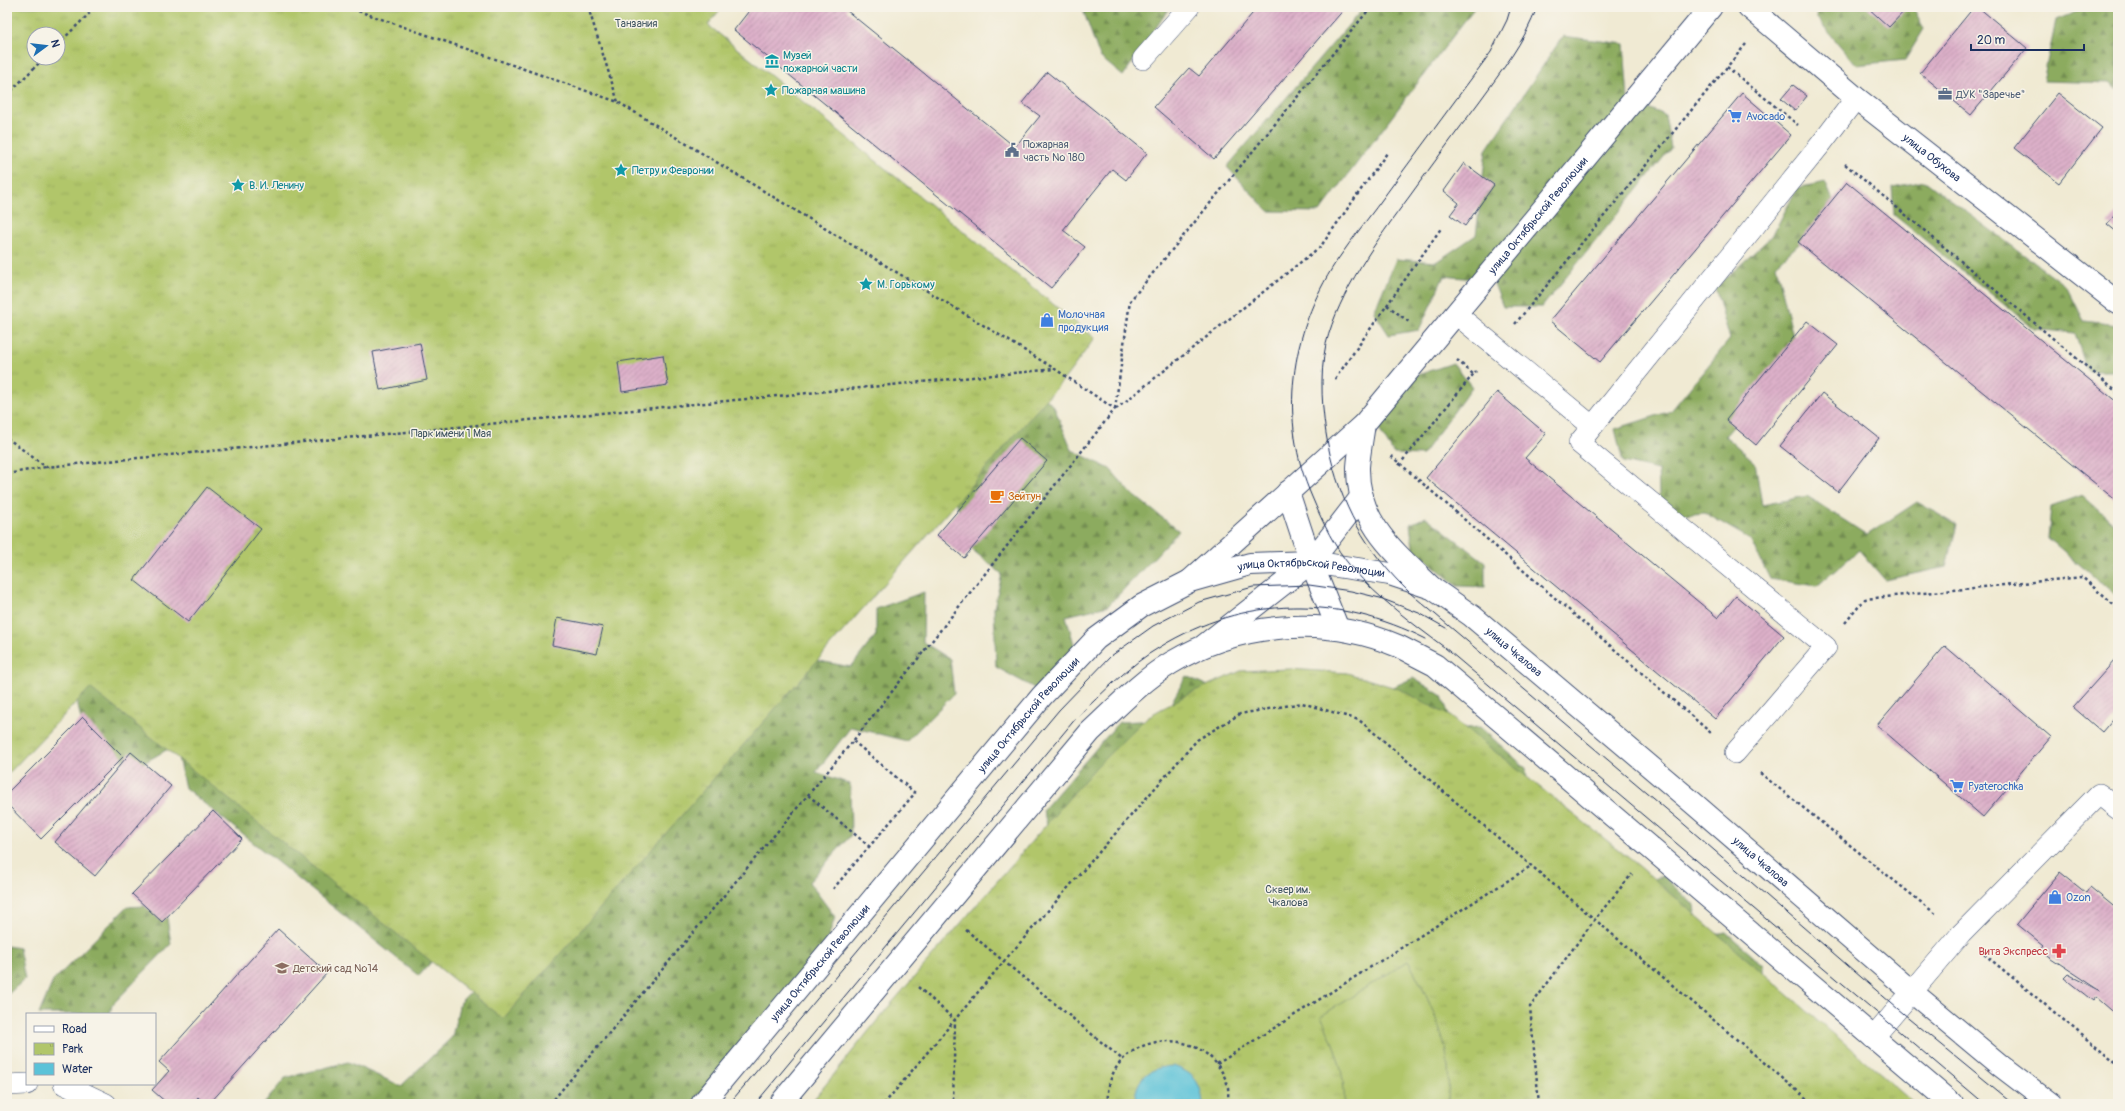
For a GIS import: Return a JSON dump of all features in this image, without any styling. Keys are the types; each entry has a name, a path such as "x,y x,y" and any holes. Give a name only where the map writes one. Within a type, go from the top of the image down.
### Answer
{"main road":[{"name":"улица Октябрьской Революции","path":"1190,581 1364,424 1711,7"},
{"name":"улица Обухова","path":"1749,7 1856,98 2118,303"},
{"path":"1364,424 1358,467 1362,496 1369,519 1388,546 1432,588"},
{"path":"1288,492 1311,562 1338,629"},
{"path":"780,1104 1090,732 1138,689 1170,664 1204,645 1311,562 1362,496"},
{"name":"улица Октябрьской Революции","path":"702,1104 1042,696 1096,639 1141,606 1190,581 1250,564 1311,562 1390,574 1432,588 1472,616"},
{"name":"улица Чкалова","path":"1472,616 1692,802 1912,992 2000,1066 2051,1104"},
{"path":"1204,645 1245,633 1274,627 1338,629 1397,646 1435,666 1952,1104"}],"lane":[{"path":"1143,59 1189,7"},
{"path":"1735,753 1826,648 1578,442 1821,144 1856,98"},
{"path":"1456,314 1592,426"},
{"path":"1873,1038 1961,934 2099,794 2118,809"},
{"path":"7,1085 26,1084"},
{"path":"66,1085 106,1104"}],"path":[{"path":"66,36 96,7"},
{"path":"347,7 618,102 1055,369 1116,409"},
{"path":"588,7 618,102"},
{"path":"1116,409 1130,301 1371,7"},
{"path":"1398,465 1766,21"},
{"path":"7,95 36,66"},
{"path":"1727,68 1821,144 2118,393"},
{"path":"550,1104 853,741 1116,409 1321,246 1387,153"},
{"path":"1335,379 1442,227"},
{"path":"7,474 46,467 1055,369"},
{"path":"7,438 46,467"},
{"path":"1826,648 1865,599 2082,577 2118,609"},
{"path":"884,1104 1005,960 1197,740 1240,714 1302,703 1359,720 1813,1104"},
{"path":"833,889 915,793 853,741"},
{"path":"808,795 874,850"},
{"path":"1217,1064 1531,866"},
{"path":"1539,1104 1530,1007 1595,919 1634,872"},
{"path":"960,925 1005,960 1123,1060"},
{"path":"917,987 955,1020"},
{"path":"953,1104 955,1020"},
{"path":"1108,1104 1108,1095 1113,1074 1123,1060 1140,1047 1160,1040 1181,1041 1201,1049 1217,1064 1227,1084 1228,1104"}],"green space":[{"name":"Парк имени 1 Мая","path":"7,7 722,7 708,25 1095,338 1066,377 503,1019 90,688 7,775"},
{"path":"1082,7 1170,7 1123,76 1100,57"},
{"path":"1364,7 1475,7 1320,212 1268,211 1227,167"},
{"path":"1820,7 1913,7 1924,29 1905,60 1856,65 1816,17"},
{"path":"2088,7 2118,7 2118,90 2110,83 2043,81 2056,20"},
{"path":"1563,36 1624,44 1628,100 1665,115 1671,148 1542,307 1503,307 1493,281 1444,276 1419,330 1389,335 1374,312 1396,259 1436,262 1476,235 1486,150"},
{"path":"1925,181 2067,287 2084,321 2118,325 2118,371 2087,371 2075,333 2034,329 1894,215 1892,187"},
{"path":"1825,182 1837,209 1776,265 1797,353 1725,436 1755,462 1762,505 1807,496 1867,535 1917,502 1957,525 1946,567 1885,580 1859,550 1817,586 1770,579 1750,539 1705,513 1660,517 1658,470 1623,462 1615,429 1671,411 1730,339 1715,288 1772,236 1797,188"},
{"path":"1453,363 1472,387 1422,455 1394,454 1377,426 1415,376"},
{"path":"1028,380 1054,407 1072,450 1110,469 1131,493 1179,531 1108,606 1066,616 1078,658 1045,694 996,667 994,608 1002,574 969,547 955,498"},
{"path":"2082,495 2118,527 2118,597 2048,538 2051,506"},
{"path":"1426,517 1485,562 1485,587 1457,586 1413,548 1410,524"},
{"path":"924,592 923,642 950,659 954,694 907,741 851,727 816,772 850,784 851,835 809,882 835,917 823,955 691,1104 264,1104 285,1078 348,1062 401,1086 452,1037 460,1002 552,910 439,953 419,976 185,788 175,745 135,768 85,739 63,634 777,653 851,667 876,635 876,609"},
{"name":"Сквер им. Чкалова","path":"1290,669 1347,673 1399,689 1450,716 1639,866 1915,1104 810,1104 884,1012 1096,767 1147,717 1190,693 1241,671"},
{"path":"1186,676 1219,691 1053,846 1043,810 1119,722 1162,720"},
{"path":"1413,678 1442,696 1454,729 1480,727 1526,768 1528,793 1382,692"},
{"path":"1663,876 1694,905 1696,925 1642,882"},
{"path":"165,905 171,944 112,1005 110,1013 39,1013 53,981 127,907"},
{"path":"1726,932 1763,965 1763,982 1707,936"},
{"path":"7,946 19,948 25,979 7,995"},
{"path":"1408,961 1421,984 1439,1027 1443,1041 1448,1067 1448,1104 1344,1104 1341,1070 1321,1016"}],"water":[{"path":"1173,1066 1186,1072 1195,1079 1202,1096 1203,1104 1135,1104 1137,1088 1140,1081 1145,1076 1157,1069"}],"building":[{"name":"Пожарная часть № 180","path":"752,7 849,7 846,10 1015,147 1040,116 1022,103 1047,72 1147,153 1126,180 1112,169 1063,230 1085,247 1051,288 734,30"},
{"path":"1258,7 1346,7 1214,159 1154,107 1189,68 1199,76"},
{"path":"1867,7 1908,7 1889,27"},
{"path":"1974,7 1978,7 2027,48 1971,115 1920,73"},
{"path":"1793,85 1807,96 1795,111 1781,99"},
{"path":"1742,93 1791,135 1600,362 1550,321"},
{"path":"2058,93 2102,128 2059,183 2014,148"},
{"path":"1464,163 1494,185 1465,226 1450,215 1459,203 1444,191"},
{"path":"1847,182 2118,403 2118,502 1798,242"},
{"path":"2118,211 2118,233 2107,224"},
{"path":"1807,321 1838,345 1756,445 1726,420"},
{"path":"420,343 427,380 380,390 373,352"},
{"path":"663,355 668,385 622,392 618,362"},
{"path":"1497,392 1546,434 1525,458 1718,618 1736,596 1784,636 1715,719 1426,478"},
{"path":"1822,393 1879,438 1838,492 1780,446"},
{"path":"1020,438 1047,461 964,558 937,535"},
{"path":"207,487 261,529 188,622 134,580"},
{"path":"557,618 603,627 597,654 552,645"},
{"path":"1945,646 2051,737 1983,817 1877,725"},
{"path":"2115,660 2118,663 2118,713 2102,732 2073,707"},
{"path":"83,717 123,757 41,839 7,804 7,793"},
{"path":"131,752 171,786 95,876 55,842"},
{"path":"213,811 242,839 162,922 132,894"},
{"path":"2060,872 2086,893 2090,887 2118,910 2118,1016 2096,997 2093,1001 2064,978 2068,974 2101,991 2039,950 2043,945 2017,924"},
{"path":"278,929 327,973 209,1104 205,1104 198,1097 192,1104 168,1104 152,1090 169,1071 159,1062"}],"tram line":[{"path":"1511,7 1507,20 1491,52 1336,262 1320,289 1308,318 1299,347 1294,377 1293,407 1295,437 1301,467 1316,507 1329,534 1340,552 1352,568 1373,590 1408,620 1444,647 1985,1104"},
{"path":"1537,7 1519,45 1360,267 1340,305 1332,325 1324,356 1322,382 1324,420 1333,467 1348,507 1357,526 1380,561 1410,593 1678,819 1898,1009 2014,1104"},
{"path":"729,1104 1059,710 1111,656 1153,626 1199,602 1253,587 1309,585 1351,591 1380,598 1419,613 1446,628"},
{"path":"755,1104 1077,717 1117,680 1149,654 1192,630 1225,618 1259,610 1292,607 1326,608 1360,614 1393,625 1426,639"}],"place":[{"name":"Музей пожарной части","path":"772,61"},
{"name":"Пожарная машина","path":"771,90"},
{"name":"ДУК \"Заречье\"","path":"1945,94"},
{"name":"Avocado","path":"1735,116"},
{"name":"Пожарная часть № 180","path":"1012,150"},
{"name":"Петру и Февронии","path":"621,170"},
{"name":"В. И. Ленину","path":"238,185"},
{"name":"М. Горькому","path":"866,284"},
{"name":"Молочная продукция","path":"1047,320"},
{"name":"Зейтун","path":"997,496"},
{"name":"Pyaterochka","path":"1957,786"},
{"name":"Ozon","path":"2055,897"},
{"name":"Вита Экспресс","path":"2059,951"},
{"name":"Детский сад №14","path":"282,968"}],"park label":[{"name":"Танзания","path":"636,23"}]}
